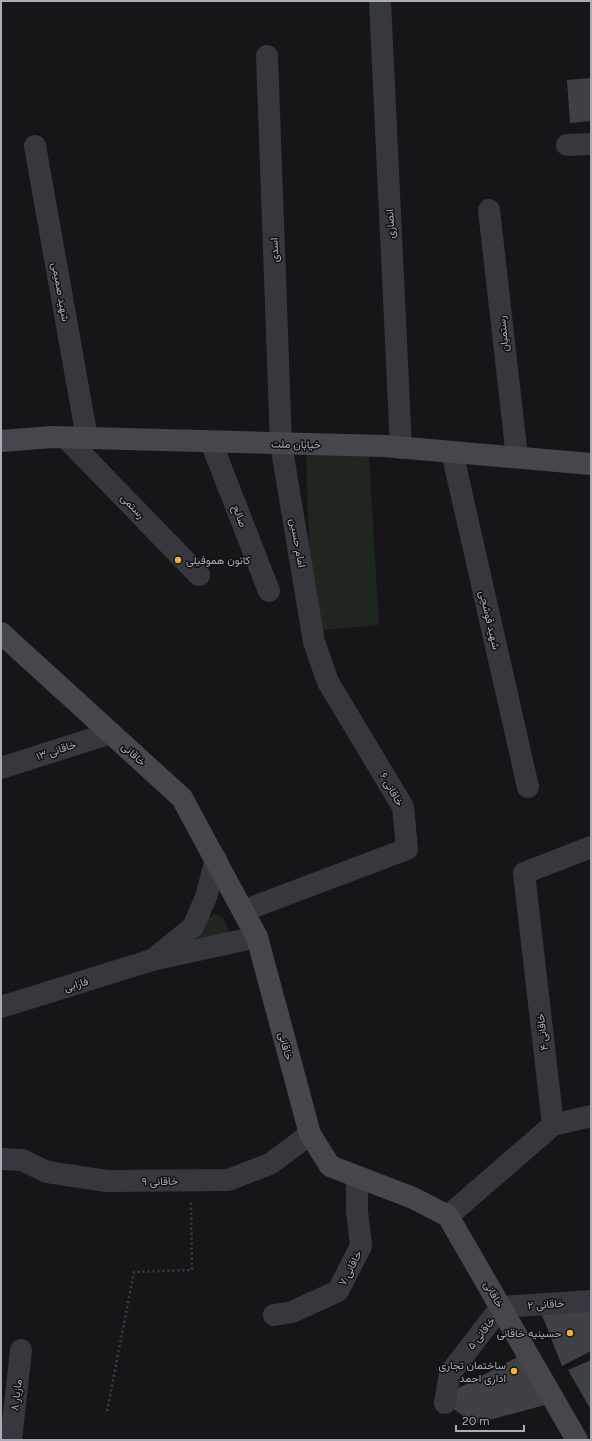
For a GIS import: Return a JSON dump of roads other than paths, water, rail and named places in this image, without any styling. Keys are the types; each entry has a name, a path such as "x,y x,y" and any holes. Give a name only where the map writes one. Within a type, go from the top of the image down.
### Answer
{"main road":[{"name":"خیابان ملت","path":"1,441 77,438 401,448 591,464"},
{"name":"خاقانی","path":"1,632 182,798 257,937 310,1134 330,1166 413,1198 448,1216 577,1440"}],"street":[{"name":"انصاری","path":"380,1 401,448"},
{"name":"اسدی","path":"266,56 281,444"},
{"path":"567,146 591,144"},
{"name":"شهید صمیمی","path":"35,146 77,438"},
{"name":"رستمیان","path":"489,210 517,458"},
{"name":"رستمی","path":"77,438 199,575"},
{"name":"صالح","path":"211,442 269,591"},
{"name":"امام حسین","path":"281,444 314,642"},
{"name":"شهید قوشچی","path":"452,452 528,787"},
{"name":"خاقانی ۶","path":"243,911 407,849 403,807 328,682 314,642"},
{"name":"خاقانی ۱۳","path":"1,768 111,733"},
{"name":"خاقانی ۴","path":"553,1125 524,873 591,847"},
{"name":"فارابی","path":"152,960 193,927 206,897 216,859"},
{"name":"فارابی","path":"1,1007 152,960 257,937"},
{"path":"448,1216 553,1125 591,1116"},
{"name":"خاقانی ٩","path":"1,1159 22,1160 47,1172 107,1182 228,1180 270,1164 310,1134"},
{"name":"خاقانی ۷","path":"274,1315 292,1312 338,1291 361,1246 357,1211 357,1177"},
{"name":"خاقانی ۲","path":"501,1307 591,1301"},
{"name":"خاقانی ۵","path":"445,1403 450,1373 501,1307"},
{"name":"مازیار ٨","path":"11,1440 21,1350"}],"place":[{"name":"کانون هموفیلی","path":"178,560"},
{"name":"حسینیه خاقانی","path":"570,1333"},
{"name":"ساختمان تجاری اداری احمد","path":"514,1371"}]}
